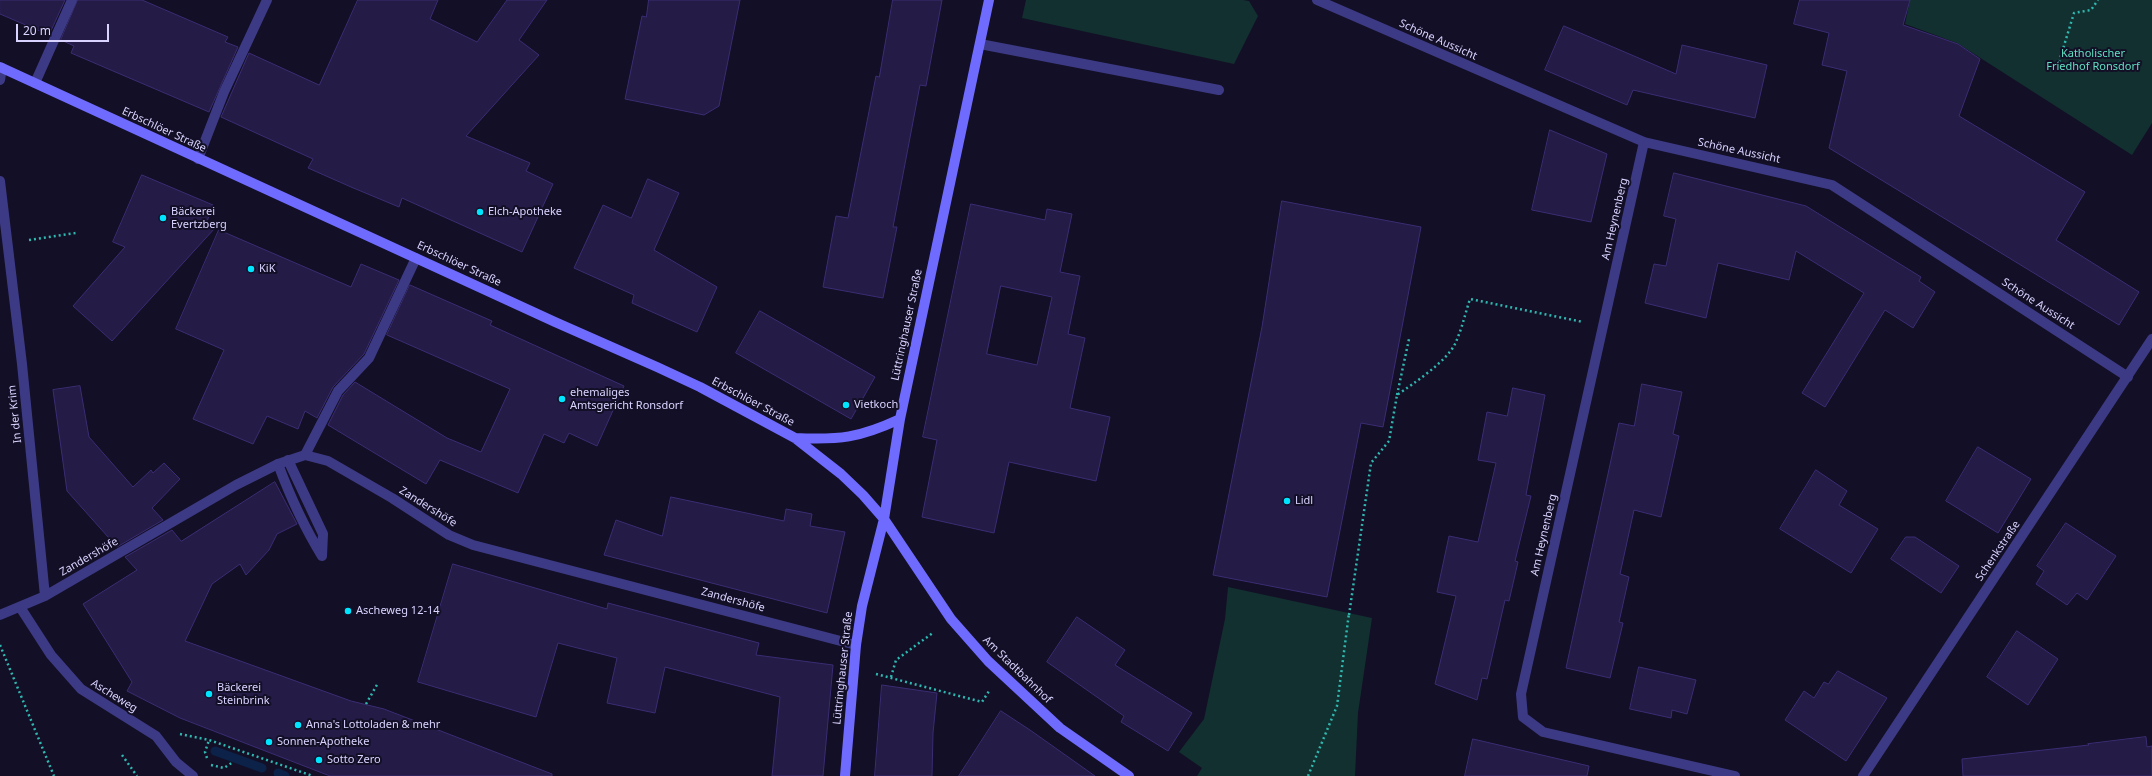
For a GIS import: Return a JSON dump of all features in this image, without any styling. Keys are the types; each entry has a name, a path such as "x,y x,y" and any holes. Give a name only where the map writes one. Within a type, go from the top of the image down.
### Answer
{"main road":[{"name":"Lüttringhauser Straße","path":"845,776 856,645 862,606 884,519 900,418 989,0"},
{"name":"Erbschlöer Straße","path":"1,67 700,387 795,438 841,474 884,519"},
{"path":"795,438 833,440 856,436 876,430 900,418"},
{"name":"Am Stadtbahnhof","path":"884,519 951,618 1000,673 1060,728 1129,776"}],"street":[{"path":"35,83 72,0"},
{"path":"198,158 224,92 267,0"},
{"name":"Schöne Aussicht","path":"1317,0 1644,142 1832,185 2128,377"},
{"path":"980,44 1219,90"},
{"path":"0,80 1,67"},
{"name":"Am Heynenberg","path":"1644,142 1521,694 1523,717 1543,732 1735,776"},
{"name":"In der Krim","path":"0,180 22,364 45,596"},
{"path":"305,455 338,391 369,358 416,258"},
{"name":"Schenkstraße","path":"1863,776 2152,339"},
{"name":"Zandershöfe","path":"45,596 236,485 278,464 305,455 328,461 392,498 449,535 473,545 856,645"},
{"path":"278,464 287,488 311,538 322,556 323,534 288,460"},
{"path":"0,615 45,596"},
{"name":"Ascheweg","path":"20,607 51,655 82,689 156,736 176,762 192,776"}],"path":[{"path":"2059,62 2074,13 2091,10 2098,0"},
{"path":"42,238 76,233"},
{"path":"1397,395 1422,377 1451,350 1461,329 1470,299 1603,326"},
{"path":"1308,776 1337,706 1371,464 1389,441 1409,339"},
{"path":"891,677 896,660 951,618"},
{"path":"0,645 54,776"},
{"path":"854,670 891,677 982,702 1000,673"},
{"path":"366,704 378,683"},
{"path":"156,736 184,733 209,740 313,776"},
{"path":"209,740 205,752 210,764 224,768 233,762"},
{"path":"122,755 137,776"}],"green space":[{"path":"1026,0 1243,0 1249,1 1258,16 1234,64 1022,18"},
{"name":"Katholischer Friedhof Ronsdorf","path":"1910,0 2152,0 2152,123 2132,155 1957,43 1905,24"},
{"path":"1228,587 1372,618 1358,713 1355,776 1197,776 1202,768 1179,752 1204,719 1225,619"}],"building":[{"path":"0,0 65,0 49,35 0,14"},
{"path":"78,0 142,0 228,37 225,42 238,47 209,112 71,53 74,46 61,40"},
{"path":"358,0 438,0 430,19 477,42 507,0 547,0 519,40 539,55 466,136 530,163 526,171 553,184 522,252 402,198 399,207 308,168 313,159 221,117 249,53 319,85"},
{"path":"649,0 740,0 719,106 704,115 625,99 642,16 646,17"},
{"path":"893,0 942,0 926,86 920,85 893,227 897,227 883,298 823,287 836,216 848,218 876,76 879,77"},
{"path":"1800,0 1910,0 1903,25 1958,44 1980,59 1959,116 2085,192 2056,240 2139,292 2119,325 1829,148 1847,71 1822,65 1829,33 1794,24"},
{"path":"1564,26 1676,74 1682,45 1767,65 1755,118 1633,90 1627,105 1545,70"},
{"path":"1550,130 1607,154 1591,222 1532,210"},
{"path":"1674,173 1806,206 1921,277 1919,281 1935,292 1913,328 1885,310 1825,407 1802,393 1864,293 1796,251 1789,280 1718,263 1706,318 1645,303 1654,264 1666,266 1676,219 1664,216"},
{"path":"142,175 213,205 206,224 215,228 112,341 73,306 125,247 113,242"},
{"path":"648,179 679,193 654,250 717,287 697,332 632,303 634,295 574,268 603,205 631,218"},
{"name":"Lidl","path":"1282,201 1421,227 1383,427 1361,423 1327,597 1213,575 1262,327"},
{"path":"971,204 1045,220 1047,209 1072,214 1060,272 1080,276 1068,334 1085,338 1070,408 1110,417 1096,481 1009,462 994,533 922,517 937,440 923,437","holes":["1001,286 1052,297 1037,365 987,354"]},
{"path":"219,230 351,287 361,264 399,280 364,354 333,387 317,418 305,411 298,429 267,416 253,444 193,419 224,350 176,329"},
{"path":"410,285 492,321 490,325 624,386 597,446 569,433 564,443 544,434 518,493 440,460 426,484 328,425 343,395 355,382 447,438 481,452 510,389 387,335"},
{"path":"760,311 875,377 851,419 736,353"},
{"path":"1642,384 1682,392 1673,434 1679,436 1661,517 1634,510 1620,574 1629,577 1619,622 1623,623 1610,678 1566,668 1619,423 1634,426"},
{"path":"80,386 89,437 133,487 151,470 153,473 164,463 180,479 152,508 163,520 117,547 67,491 53,390"},
{"path":"1513,388 1545,395 1526,495 1531,496 1515,561 1518,562 1509,601 1505,600 1487,679 1482,678 1477,700 1435,684 1456,596 1437,592 1449,536 1478,542 1496,463 1478,460 1487,412 1507,416"},
{"path":"1978,447 2031,479 1998,533 1946,501"},
{"path":"1816,470 1847,491 1839,505 1878,529 1851,573 1780,529"},
{"path":"275,482 297,524 277,534 269,550 246,575 240,564 212,584 185,641 351,701 384,709 552,774 552,776 330,776 180,718 127,691 132,682 83,604 137,570 125,557 172,530 181,541"},
{"path":"671,497 784,521 786,509 812,514 810,526 845,532 827,613 604,555 616,520 662,536"},
{"path":"2066,523 2116,556 2087,600 2077,593 2067,605 2036,584 2044,571 2037,566"},
{"path":"1906,537 1915,537 1959,566 1941,593 1891,559"},
{"path":"453,564 607,609 608,603 759,643 756,655 833,665 823,776 772,776 780,697 665,667 655,713 607,703 617,658 558,643 536,717 418,682"},
{"path":"1077,617 1125,650 1115,665 1192,713 1168,751 1121,722 1124,716 1047,662"},
{"path":"2017,631 2058,659 2028,705 1987,677"},
{"path":"1639,667 1696,680 1687,714 1672,710 1671,718 1630,709"},
{"path":"1838,671 1887,698 1846,761 1785,720 1804,691 1814,698 1824,682 1828,684"},
{"path":"882,685 937,693 933,733 932,776 875,776"},
{"path":"1001,711 1030,730 1095,776 959,776"},
{"path":"2146,737 2147,747 2152,746 2152,776 1963,776 1962,759"},
{"path":"1473,739 1589,766 1587,776 1465,776"}],"waterway":[{"path":"215,751 262,768"},
{"path":"278,773 285,776"}],"place":[{"name":"Elch-Apotheke","path":"480,212"},
{"name":"Bäckerei Evertzberg","path":"163,218"},
{"name":"KiK","path":"251,269"},
{"name":"ehemaliges Amtsgericht Ronsdorf","path":"562,399"},
{"name":"Vietkoch","path":"846,405"},
{"name":"Lidl","path":"1287,501"},
{"name":"Ascheweg 12-14","path":"348,611"},
{"name":"Bäckerei Steinbrink","path":"209,694"},
{"name":"Anna's Lottoladen & mehr","path":"298,725"},
{"name":"Sonnen-Apotheke","path":"269,742"},
{"name":"Sotto Zero","path":"319,760"}]}
